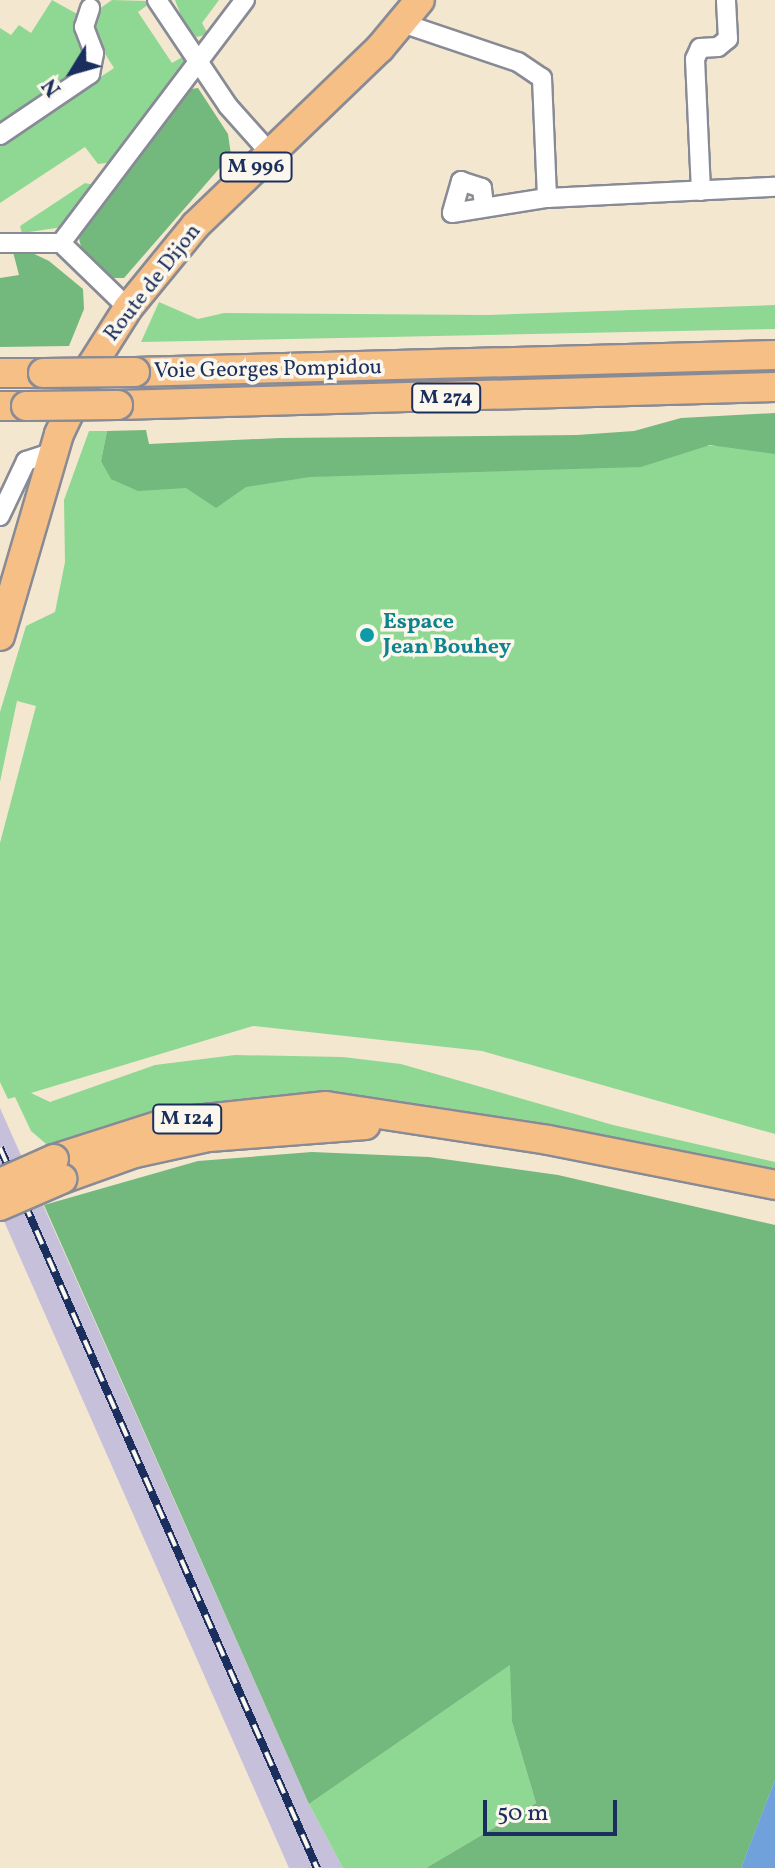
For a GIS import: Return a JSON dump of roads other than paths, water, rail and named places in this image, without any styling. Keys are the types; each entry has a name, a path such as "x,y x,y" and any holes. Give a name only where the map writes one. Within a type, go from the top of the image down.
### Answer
{"main road":[{"name":"Route de Dijon","path":"0,636 53,452 105,344 128,308 196,225 402,23 420,0"},
{"name":"Voie Georges Pompidou","path":"0,373 775,355"},
{"name":"Voie Georges Pompidou","path":"13,406 775,387"},
{"name":"M 124","path":"0,1206 58,1169 155,1126 246,1111 326,1106 431,1122 775,1185"},
{"name":"M 124","path":"616,1155 775,1203"},
{"name":"M 124","path":"0,1183 58,1169"}],"street":[{"path":"157,0 198,64 270,153"},
{"path":"61,243 245,0"},
{"path":"701,191 695,59 700,48 718,47 728,39 726,0"},
{"path":"0,135 90,74 94,53 84,27 89,3"},
{"path":"402,23 518,62 542,78 547,198"},
{"path":"484,205 547,198 775,187"},
{"path":"0,243 61,243 128,308"},
{"path":"0,516 26,461 53,452"}],"water":[{"path":"775,1780 775,1868 741,1868 754,1834"}],"railway":[{"path":"0,1148 317,1868"}],"place":[{"name":"Espace Jean Bouhey","path":"367,635"}]}
